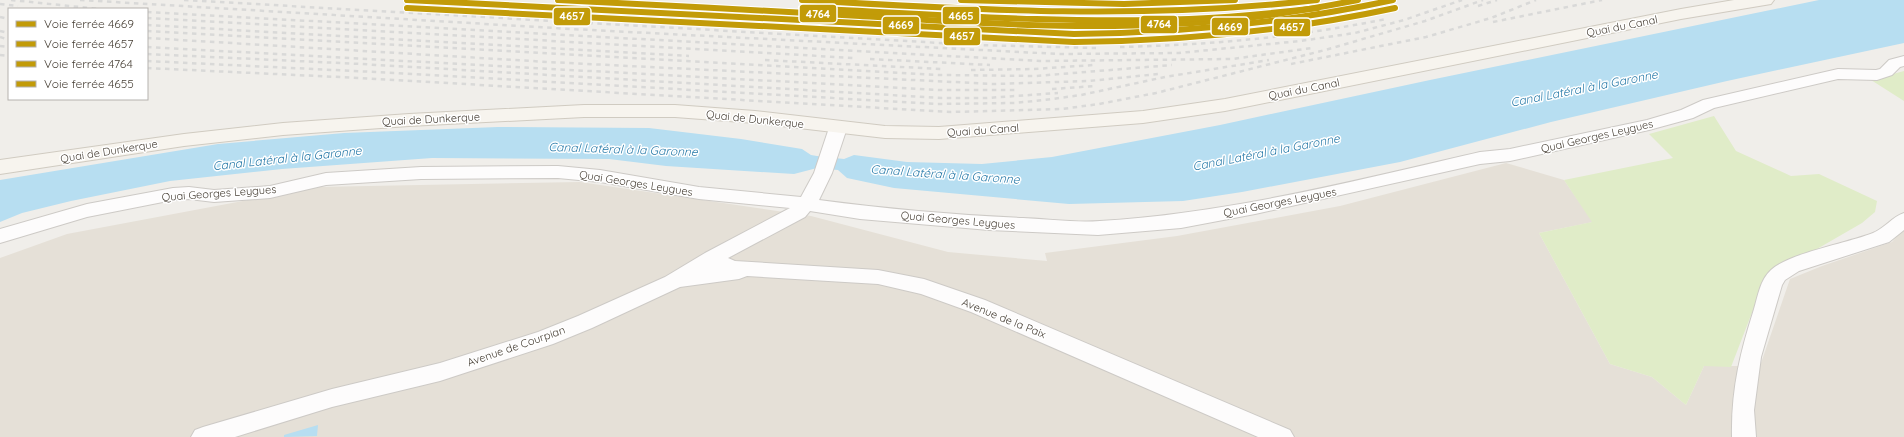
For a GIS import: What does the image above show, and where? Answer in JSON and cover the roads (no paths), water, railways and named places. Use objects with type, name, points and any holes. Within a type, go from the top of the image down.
[{"type":"street","points":[[1681,14],[1725,0]]},
{"type":"street","name":"Quai du Canal","points":[[837,132],[939,133],[1006,129],[1180,113],[1681,14],[1759,1]]},
{"type":"street","name":"Quai Georges Leygues","points":[[0,236],[87,210],[173,194],[189,193],[214,196],[270,192],[326,179],[421,172],[558,172],[600,176],[699,193],[811,199],[860,212],[1039,226],[1098,228],[1181,221],[1323,194],[1480,158],[1510,155],[1649,125],[1687,114],[1709,104],[1838,74],[1877,76],[1886,72],[1895,63],[1904,61]]},
{"type":"street","name":"Quai de Dunkerque","points":[[0,168],[184,140],[283,129],[409,120],[584,111],[664,111],[755,117],[837,132]]},
{"type":"street","points":[[811,199],[837,132]]},
{"type":"street","name":"Avenue de Courpian","points":[[204,437],[332,398],[440,372],[513,349],[585,322],[672,282],[712,258],[798,212],[811,199]]},
{"type":"street","points":[[1744,437],[1743,410],[1750,357],[1772,283],[1778,275],[1792,266],[1882,237],[1904,220]]},
{"type":"street","name":"Avenue de la Paix","points":[[712,258],[727,267],[752,270],[878,277],[924,287],[984,309],[1282,437]]},
{"type":"street","points":[[672,282],[752,270]]},
{"type":"water","name":"Canal Latéral à la Garonne","points":[[1819,0],[1904,0],[1904,43],[1727,81],[1551,122],[1400,162],[1242,192],[1183,201],[1069,204],[894,188],[847,178],[838,170],[817,168],[794,174],[666,166],[609,159],[432,158],[282,169],[170,181],[71,201],[22,213],[0,222],[0,180],[218,144],[344,133],[498,127],[649,128],[741,139],[802,149],[811,155],[844,159],[854,155],[907,162],[982,164],[1052,157],[1220,125]]},
{"type":"water","points":[[318,425],[317,436],[284,437],[284,435]]},
{"type":"railway","points":[[11,0],[89,8]]},
{"type":"railway","points":[[80,0],[571,29],[1059,54],[1179,53],[1300,41],[1355,33],[1404,20],[1462,0]]},
{"type":"railway","points":[[184,0],[976,45],[1096,48]]},
{"type":"railway","points":[[148,68],[360,78],[951,112],[1062,109],[1099,104],[1156,93],[1325,50],[1425,21],[1483,0]]},
{"type":"railway","points":[[1478,6],[1497,0]]},
{"type":"railway","points":[[1291,64],[1426,37],[1491,18],[1536,0]]},
{"type":"railway","points":[[1493,22],[1602,0]]},
{"type":"railway","points":[[0,4],[18,6]]},
{"type":"railway","points":[[148,12],[1040,61],[1232,59],[1312,48]]},
{"type":"railway","points":[[0,17],[8,19]]},
{"type":"railway","points":[[148,18],[854,58]]},
{"type":"railway","points":[[1120,47],[1254,39],[1320,31],[1386,19]]},
{"type":"railway","points":[[148,25],[689,56]]},
{"type":"railway","points":[[0,31],[8,33]]},
{"type":"railway","points":[[148,31],[940,75],[1036,76],[1172,65]]},
{"type":"railway","points":[[0,37],[8,40]]},
{"type":"railway","points":[[148,38],[548,62],[994,84],[1089,81],[1158,74]]},
{"type":"railway","points":[[0,46],[8,47]]},
{"type":"railway","points":[[148,47],[940,90],[1018,90]]},
{"type":"railway","points":[[148,54],[361,64],[942,98],[987,98],[1058,93]]},
{"type":"railway","points":[[0,55],[8,56]]},
{"type":"railway","points":[[870,59],[990,65]]},
{"type":"railway","points":[[765,60],[941,69]]},
{"type":"railway","points":[[148,61],[396,73],[937,104],[1015,103],[1052,99],[1081,95],[1165,77],[1269,60]]},
{"type":"railway","points":[[971,70],[1034,69],[1094,65]]},
{"type":"railway","points":[[1052,89],[1096,86]]},
{"type":"rail line","name":"4669","points":[[407,0],[1074,34],[1115,34],[1195,30],[1274,22],[1353,9],[1393,0]]},
{"type":"rail line","name":"4764","points":[[558,0],[964,22],[1077,25],[1190,23],[1302,11],[1358,0]]},
{"type":"rail line","name":"4655","points":[[802,0],[947,8],[1093,13],[1142,13],[1206,10],[1254,7],[1317,0]]},
{"type":"rail line","name":"4657","points":[[407,8],[1074,42],[1115,42],[1196,38],[1275,30],[1355,17],[1395,8]]}]
